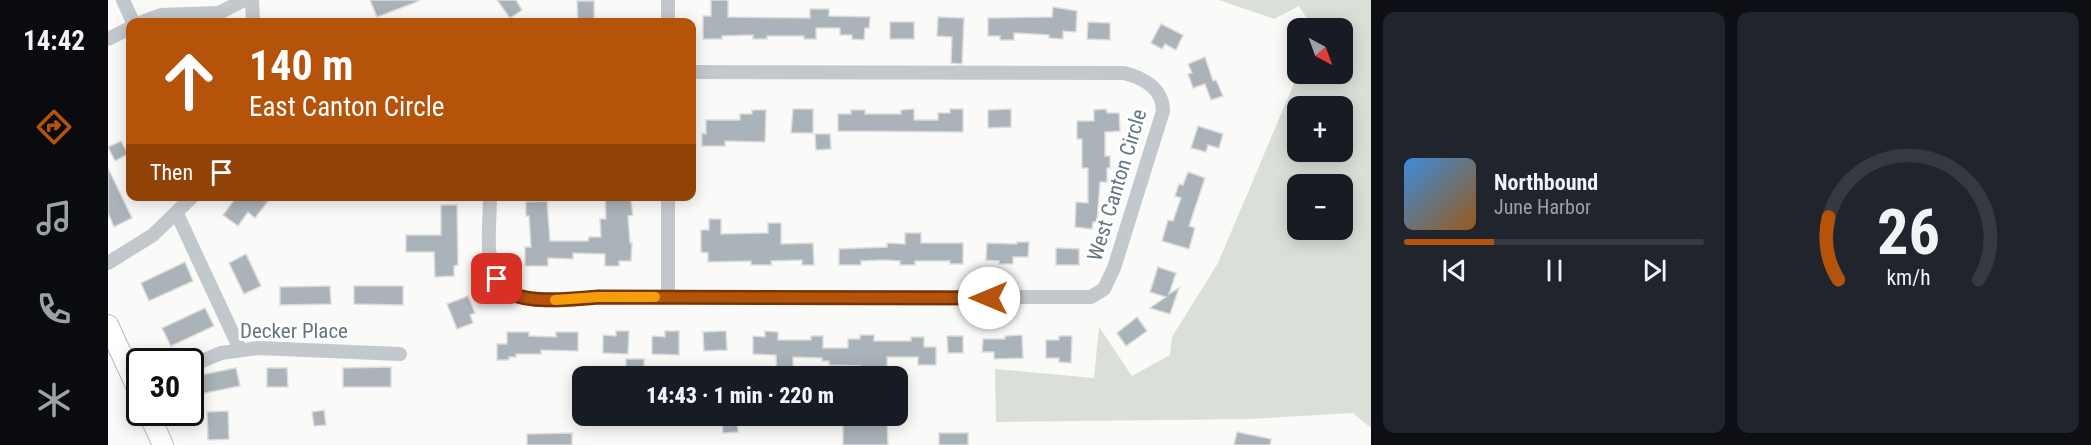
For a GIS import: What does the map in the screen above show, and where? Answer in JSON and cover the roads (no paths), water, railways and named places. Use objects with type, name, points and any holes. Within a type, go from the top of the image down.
[{"type":"street","points":[[123,0],[131,18]]},
{"type":"street","points":[[153,18],[161,15],[219,13],[244,0]]},
{"type":"street","points":[[252,0],[253,18]]},
{"type":"street","points":[[668,0],[668,18]]},
{"type":"street","points":[[108,39],[126,30]]},
{"type":"street","name":"West Canton Circle","points":[[490,201],[489,249],[497,279],[504,290],[529,298],[551,301],[598,297],[1091,297],[1104,289],[1114,268],[1163,111],[1160,96],[1151,84],[1124,73],[696,72]]},
{"type":"street","points":[[108,262],[153,235],[189,201]]},
{"type":"street","points":[[668,201],[668,297]]},
{"type":"street","points":[[177,214],[240,349]]},
{"type":"street","points":[[108,325],[126,365]]},
{"type":"street","name":"Decker Place","points":[[204,360],[221,353],[258,348],[400,354]]},
{"type":"street","points":[[154,426],[163,445]]}]
